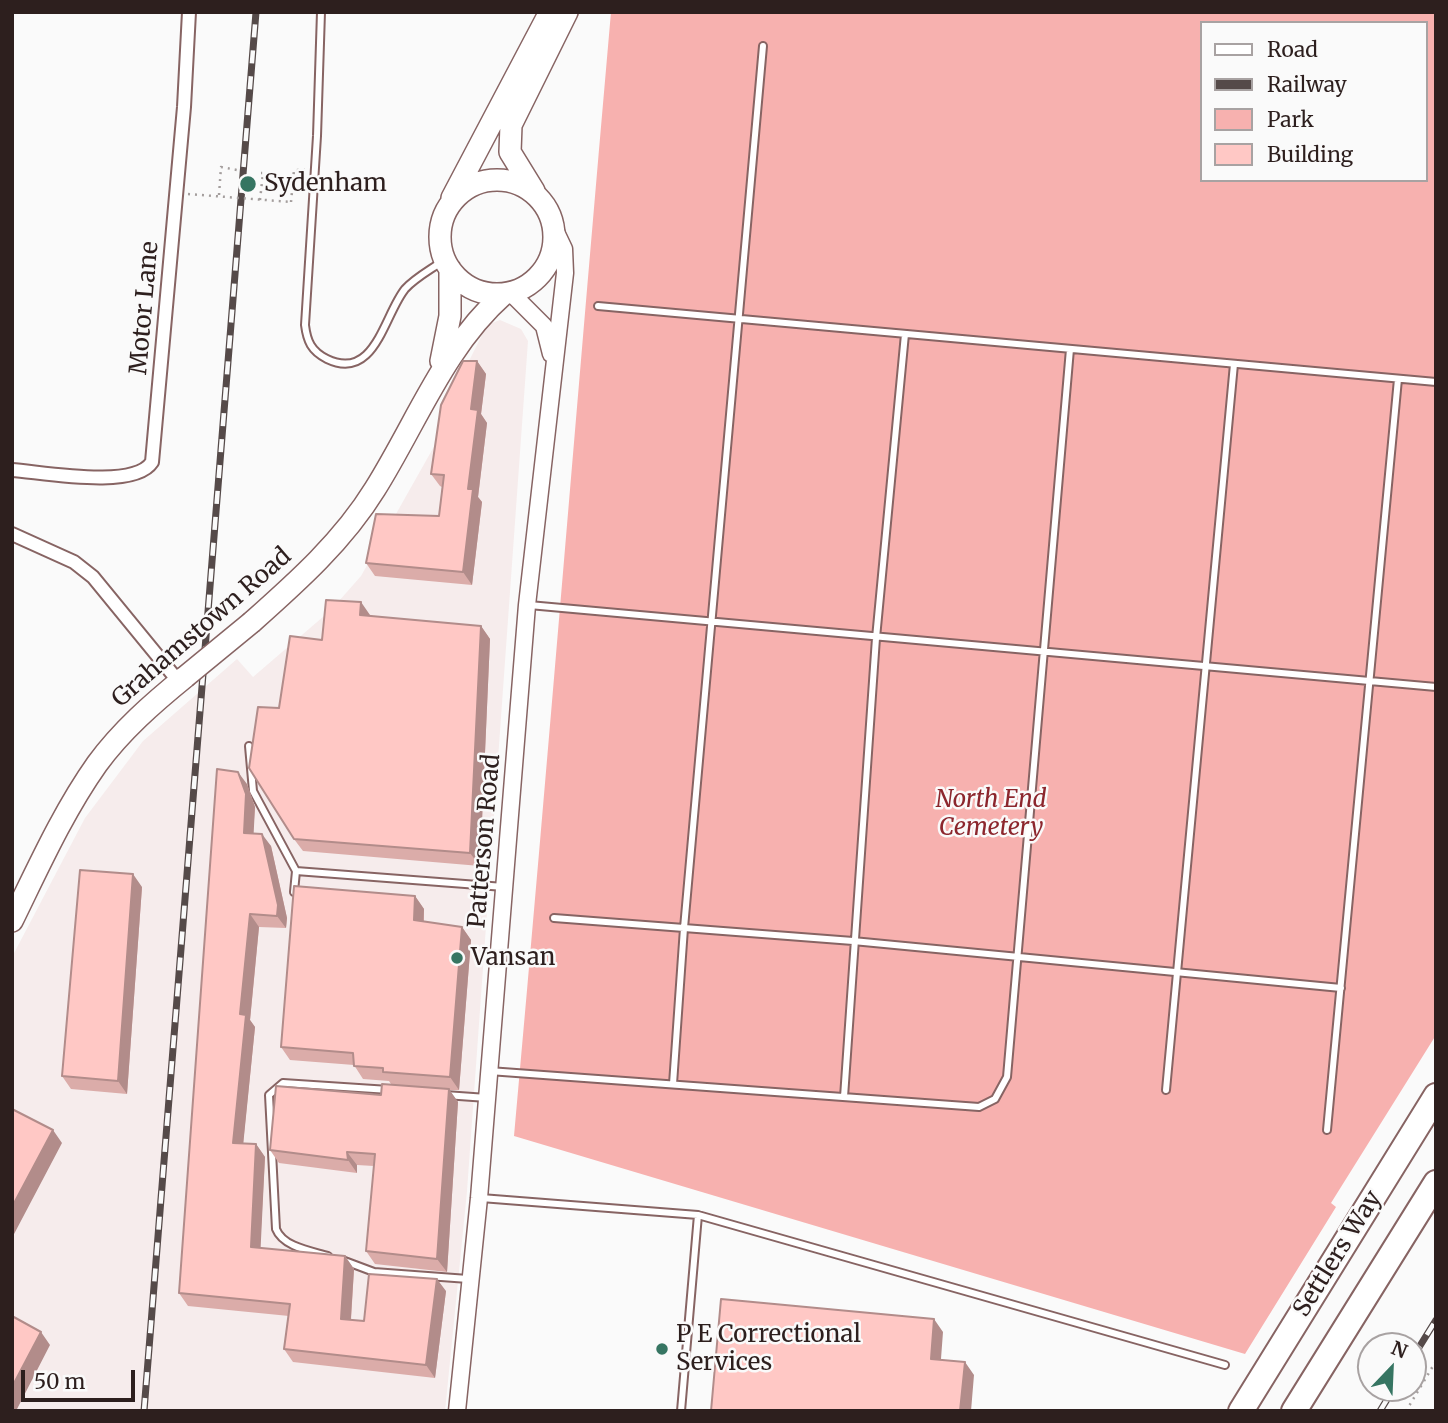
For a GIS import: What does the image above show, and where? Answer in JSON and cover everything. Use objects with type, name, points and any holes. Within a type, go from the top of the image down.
[{"type":"highway","name":"Settlers Way","points":[[1241,1411],[1436,1096]]},
{"type":"highway","name":"Settlers Way","points":[[1296,1408],[1436,1183]]},
{"type":"main road","name":"Grahamstown Road","points":[[436,380],[450,316],[447,264],[439,240],[441,221],[550,12]]},
{"type":"main road","points":[[555,230],[549,210],[535,193],[510,152],[511,125],[567,12]]},
{"type":"main road","points":[[450,203],[464,189],[488,179],[513,181],[535,193]]},
{"type":"main road","name":"Grahamstown Road","points":[[12,921],[73,802],[97,764],[133,722],[296,583],[343,534],[375,490],[436,380],[475,321],[508,293],[540,276],[552,255],[555,230]]},
{"type":"main road","points":[[447,264],[464,284],[483,292],[508,293]]},
{"type":"street","name":"Motor Lane","points":[[12,470],[114,478],[142,472],[152,462],[184,107],[189,12]]},
{"type":"street","name":"Patterson Road","points":[[457,1411],[479,1198],[527,605],[552,359],[566,256],[555,230]]},
{"type":"street","name":"Patterson Road","points":[[508,293],[544,326],[552,359]]},
{"type":"street","points":[[12,534],[74,562],[93,577],[182,680]]},
{"type":"lane","points":[[321,12],[317,136],[305,325],[307,341],[314,351],[328,360],[343,363],[363,359],[380,337],[405,289],[447,264]]},
{"type":"lane","points":[[673,1084],[684,928],[763,46]]},
{"type":"lane","points":[[598,306],[1436,382]]},
{"type":"lane","points":[[844,1097],[876,638],[905,334]]},
{"type":"lane","points":[[489,1071],[979,1107],[995,1099],[1007,1077],[1069,349]]},
{"type":"lane","points":[[1166,1090],[1208,665],[1234,364]]},
{"type":"lane","points":[[1327,1130],[1398,379]]},
{"type":"lane","points":[[527,605],[1436,687]]},
{"type":"lane","points":[[249,746],[253,791],[296,871],[294,896]]},
{"type":"lane","points":[[296,871],[504,887]]},
{"type":"lane","points":[[554,918],[1017,956],[1341,988]]},
{"type":"lane","points":[[394,1090],[283,1083],[275,1086],[269,1095],[269,1104],[271,1178],[278,1236],[304,1249],[364,1266],[374,1272],[470,1279]]},
{"type":"lane","points":[[435,1094],[487,1098]]},
{"type":"lane","points":[[479,1198],[698,1215],[1225,1365]]},
{"type":"lane","points":[[681,1411],[698,1215]]},
{"type":"path","points":[[219,195],[222,167],[237,170]]},
{"type":"path","points":[[188,194],[291,202],[294,170]]},
{"type":"path","points":[[260,200],[264,173],[261,173]]},
{"type":"path","points":[[1406,1411],[1436,1361]]},
{"type":"shaded area","points":[[500,320],[521,329],[528,341],[467,1191],[445,1411],[12,1411],[12,957],[85,818],[143,741],[237,659],[253,677],[331,610],[361,576],[436,443],[463,373],[487,325]]},
{"type":"green space","name":"North End Cemetery","points":[[611,12],[1436,12],[1436,1035],[1331,1203],[1336,1207],[1245,1354],[514,1136]]},
{"type":"building","points":[[463,361],[477,361],[471,409],[478,410],[468,489],[473,489],[463,572],[366,563],[376,514],[439,516],[444,475],[431,474],[441,405]]},
{"type":"building","points":[[326,600],[361,602],[360,615],[481,626],[470,853],[294,839],[249,768],[258,707],[279,708],[290,636],[322,640]]},
{"type":"building","points":[[217,769],[238,772],[246,794],[244,833],[262,834],[278,905],[277,916],[250,914],[240,1014],[246,1015],[233,1143],[256,1144],[251,1247],[345,1256],[341,1319],[364,1321],[369,1274],[437,1279],[426,1365],[284,1349],[290,1304],[179,1293]]},
{"type":"building","points":[[80,870],[133,874],[118,1081],[62,1076]]},
{"type":"building","points":[[294,886],[415,896],[414,920],[462,927],[450,1077],[383,1072],[383,1068],[354,1066],[353,1053],[281,1047]]},
{"type":"building","points":[[382,1084],[449,1089],[437,1259],[366,1251],[375,1154],[347,1152],[348,1160],[270,1150],[276,1086],[381,1095]]},
{"type":"building","points":[[12,1109],[53,1130],[12,1207]]},
{"type":"building","points":[[721,1299],[934,1319],[931,1359],[965,1362],[960,1411],[711,1411]]},
{"type":"building","points":[[12,1316],[41,1332],[12,1387]]},
{"type":"railway","points":[[144,1411],[256,12]]},
{"type":"railway","points":[[1427,1334],[1436,1320]]},
{"type":"railway","points":[[1380,1411],[1385,1402]]},
{"type":"place","name":"Sydenham","points":[[248,184]]},
{"type":"place","name":"Vansan","points":[[457,958]]},
{"type":"place","name":"P E Correctional Services","points":[[662,1349]]}]
